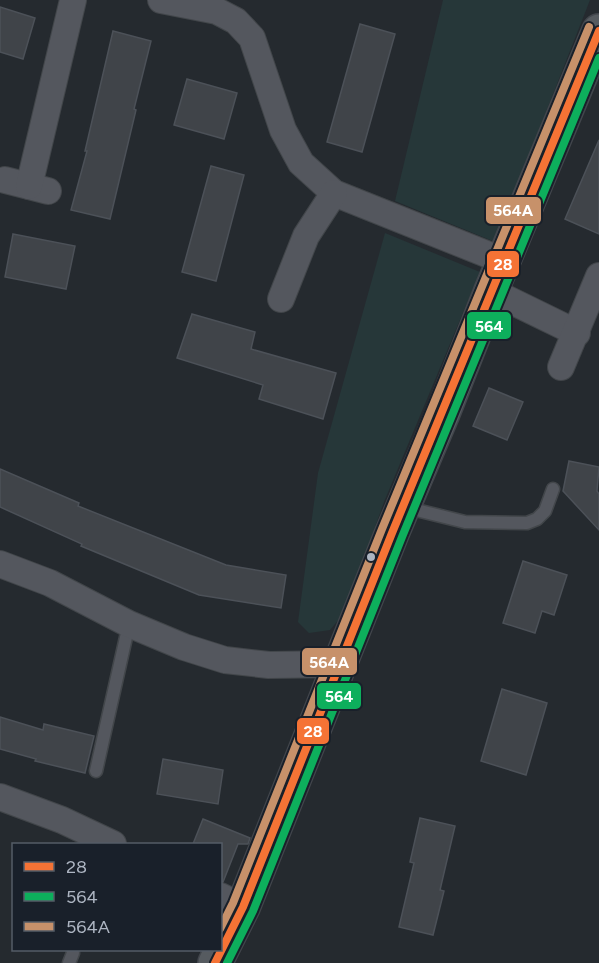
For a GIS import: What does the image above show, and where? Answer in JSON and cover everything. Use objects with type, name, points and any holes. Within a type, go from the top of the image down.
[{"type":"main road","points":[[222,938],[232,902],[340,664],[599,31]]},
{"type":"street","points":[[27,185],[73,0]]},
{"type":"street","points":[[161,0],[217,11],[236,21],[252,38],[283,130],[301,163],[334,193],[497,276],[577,333]]},
{"type":"street","points":[[281,298],[306,236],[334,193]]},
{"type":"street","points":[[561,367],[599,276]]},
{"type":"street","points":[[0,564],[50,584],[129,624],[184,647],[225,660],[269,665],[340,664]]},
{"type":"street","points":[[0,797],[63,820],[111,843]]},
{"type":"lane","points":[[403,507],[465,522],[527,523],[537,519],[545,511],[553,489]]},
{"type":"lane","points":[[96,771],[129,624]]},
{"type":"shaded area","points":[[443,0],[590,0],[495,242],[395,201]]},
{"type":"shaded area","points":[[385,233],[480,272],[384,502],[344,613],[330,630],[309,633],[298,622],[318,473]]},
{"type":"building","points":[[0,7],[35,18],[23,59],[0,52]]},
{"type":"building","points":[[360,24],[395,34],[362,152],[327,142]]},
{"type":"building","points":[[113,31],[151,41],[110,219],[71,210],[87,151],[85,151]]},
{"type":"building","points":[[187,79],[237,93],[224,139],[174,125]]},
{"type":"building","points":[[599,140],[599,234],[565,219]]},
{"type":"building","points":[[211,166],[244,175],[216,281],[182,272]]},
{"type":"building","points":[[13,234],[75,246],[66,289],[5,277]]},
{"type":"building","points":[[192,314],[255,332],[251,349],[336,373],[323,419],[259,399],[263,385],[177,358]]},
{"type":"building","points":[[489,388],[523,402],[507,440],[473,426]]},
{"type":"building","points":[[569,461],[599,467],[597,491],[599,494],[599,530],[563,491]]},
{"type":"building","points":[[0,469],[79,503],[78,506],[226,565],[286,575],[281,608],[199,595],[81,546],[82,544],[0,507]]},
{"type":"building","points":[[523,561],[567,575],[554,615],[542,611],[535,633],[503,623]]},
{"type":"building","points":[[502,689],[547,703],[526,775],[481,761]]},
{"type":"building","points":[[0,717],[43,730],[44,724],[94,736],[85,773],[35,761],[36,759],[0,749]]},
{"type":"building","points":[[163,759],[223,770],[218,804],[157,794]]},
{"type":"building","points":[[420,818],[455,826],[440,890],[444,891],[433,935],[399,927],[414,863],[410,862]]},
{"type":"building","points":[[203,819],[250,838],[248,844],[238,844],[223,882],[222,843],[193,843]]},
{"type":"transit line","name":"564A","points":[[222,925],[233,903],[382,529],[589,27]]},
{"type":"transit line","name":"28","points":[[222,949],[243,907],[392,533],[599,31]]},
{"type":"transit line","name":"564","points":[[227,963],[253,911],[402,537],[599,58]]},
{"type":"transit line","name":"28","points":[[215,963],[221,951]]}]
